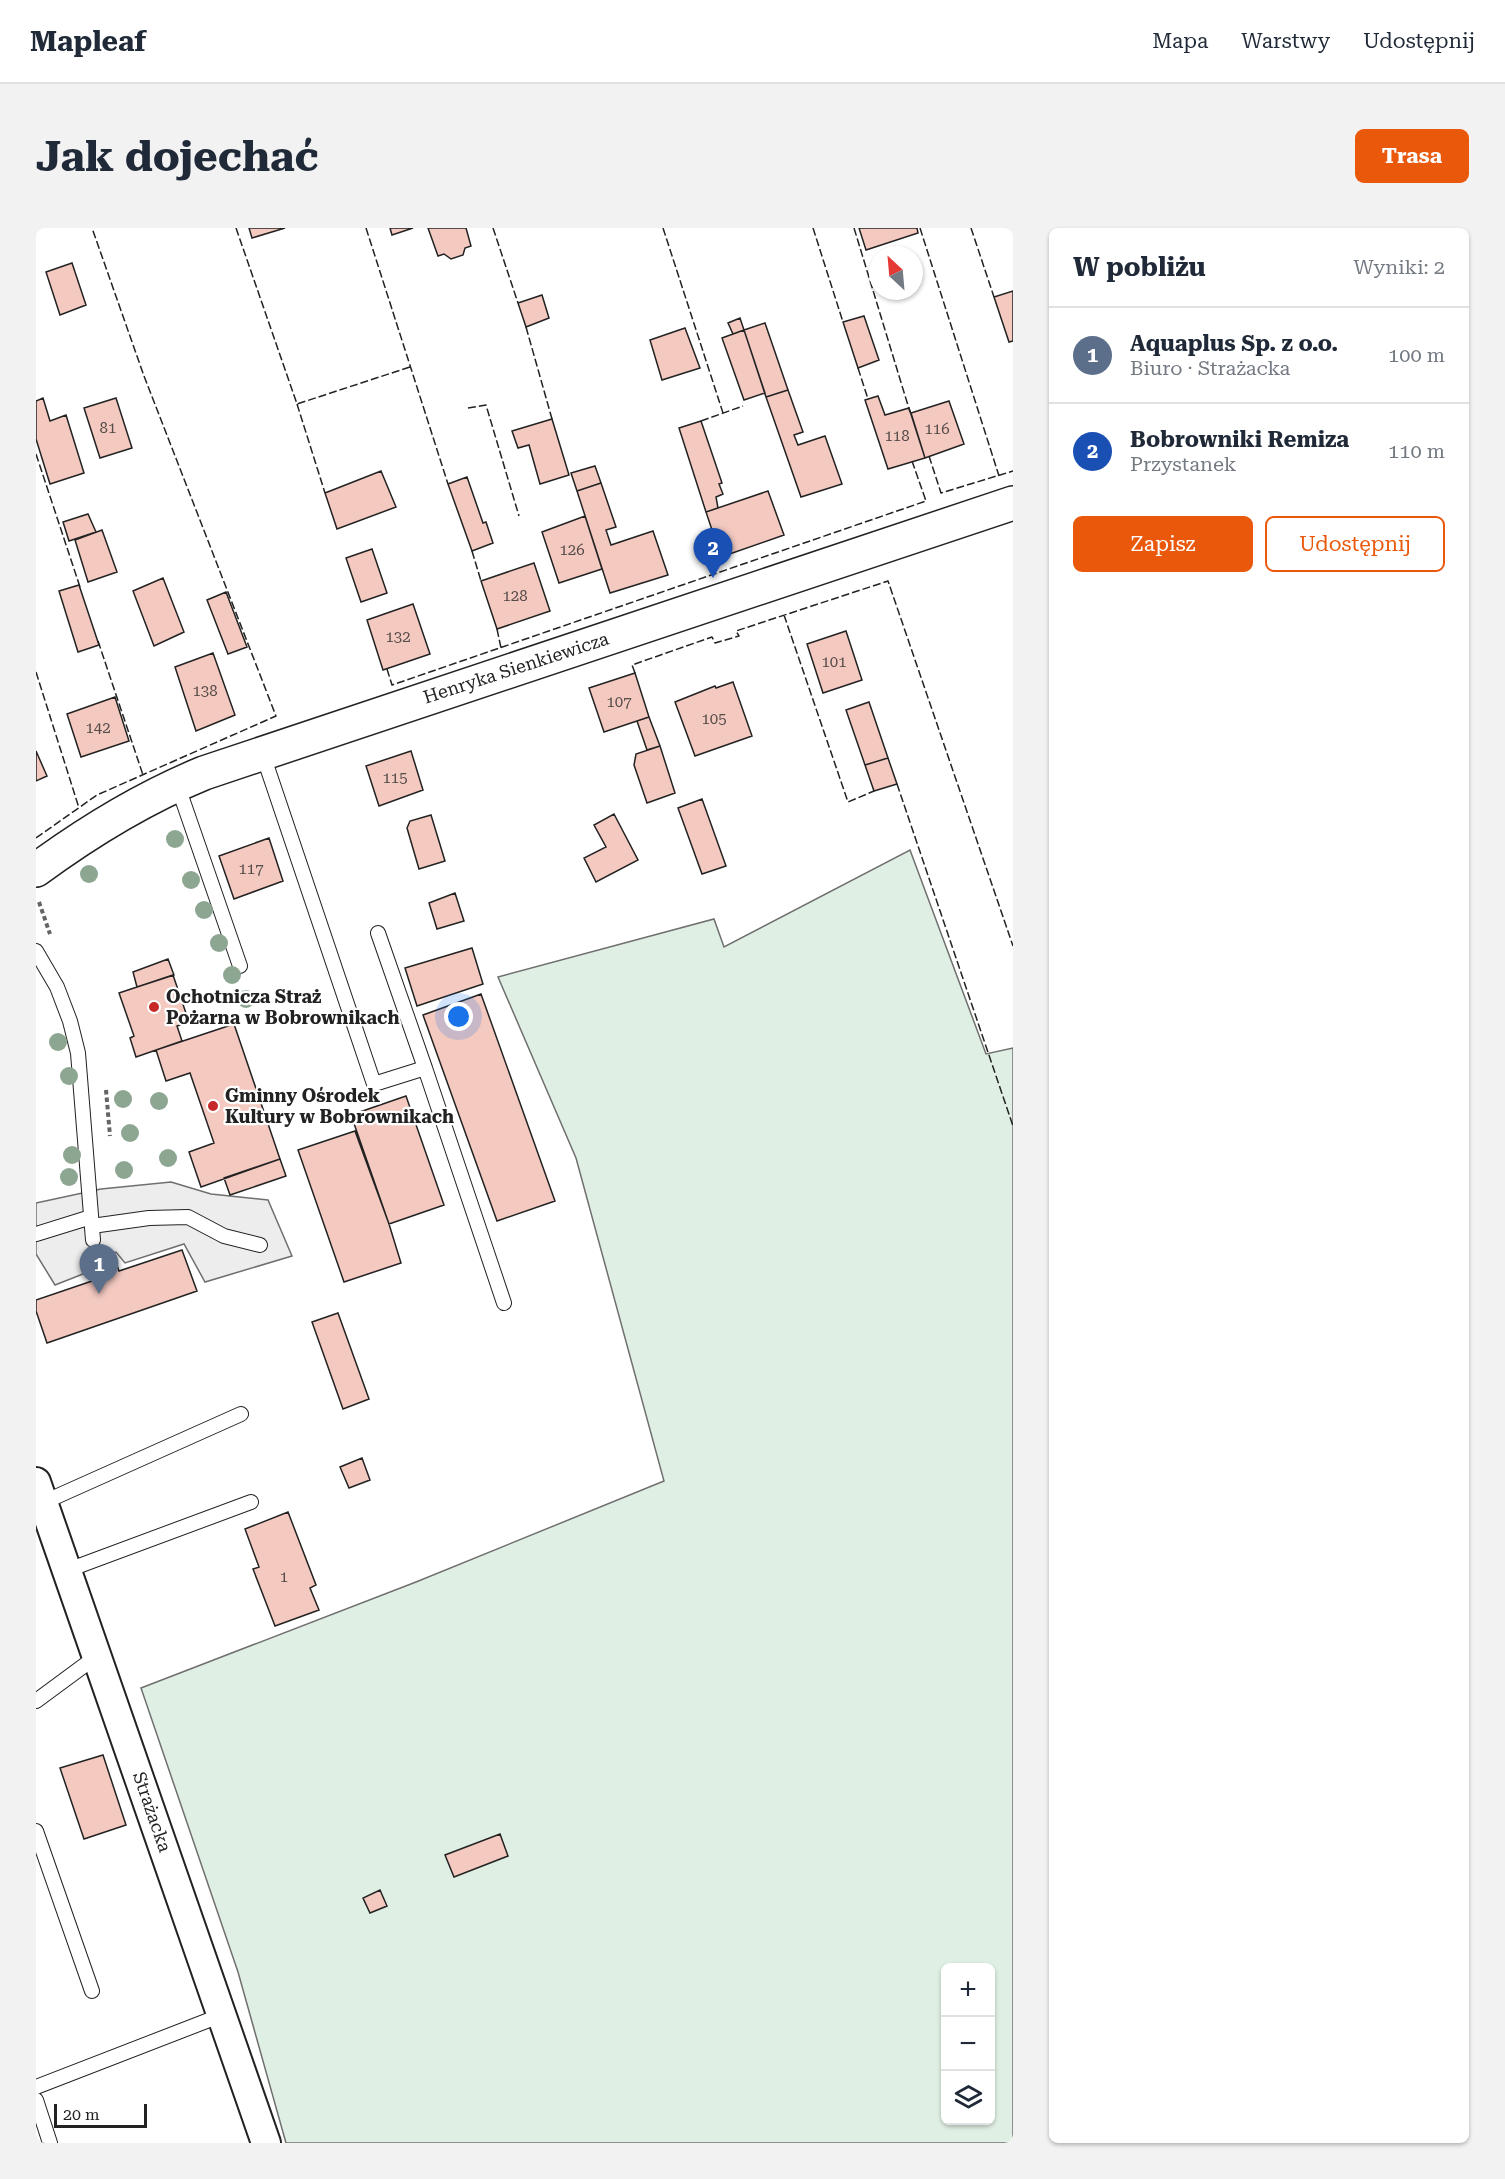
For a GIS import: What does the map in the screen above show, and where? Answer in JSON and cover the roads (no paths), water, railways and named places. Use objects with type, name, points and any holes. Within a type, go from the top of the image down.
[{"type":"street","name":"Henryka Sienkiewicza","points":[[36,870],[112,818],[177,784],[262,752],[1013,503]]},
{"type":"street","name":"Strażacka","points":[[39,1492],[266,2143]]},
{"type":"lane","points":[[262,752],[374,1084],[425,1068]]},
{"type":"lane","points":[[177,784],[240,966]]},
{"type":"lane","points":[[378,933],[504,1303]]},
{"type":"lane","points":[[36,951],[57,987],[70,1021],[78,1053],[92,1227]]},
{"type":"lane","points":[[36,1234],[149,1218],[188,1217],[224,1236],[260,1245]]},
{"type":"lane","points":[[39,1492],[241,1414]]},
{"type":"lane","points":[[68,1570],[251,1502]]},
{"type":"lane","points":[[36,1701],[98,1656]]},
{"type":"lane","points":[[36,1831],[92,1991]]},
{"type":"lane","points":[[36,2087],[222,2015]]},
{"type":"lane","points":[[36,2100],[50,2143]]},
{"type":"place","name":"Bobrowniki Remiza","points":[[713,578]]},
{"type":"place","name":"Ochotnicza Straż Pożarna w Bobrownikach","points":[[154,1007]]},
{"type":"place","name":"Gminny Ośrodek Kultury w Bobrownikach","points":[[213,1106]]},
{"type":"place","name":"Aquaplus Sp. z o.o.","points":[[99,1294]]}]
